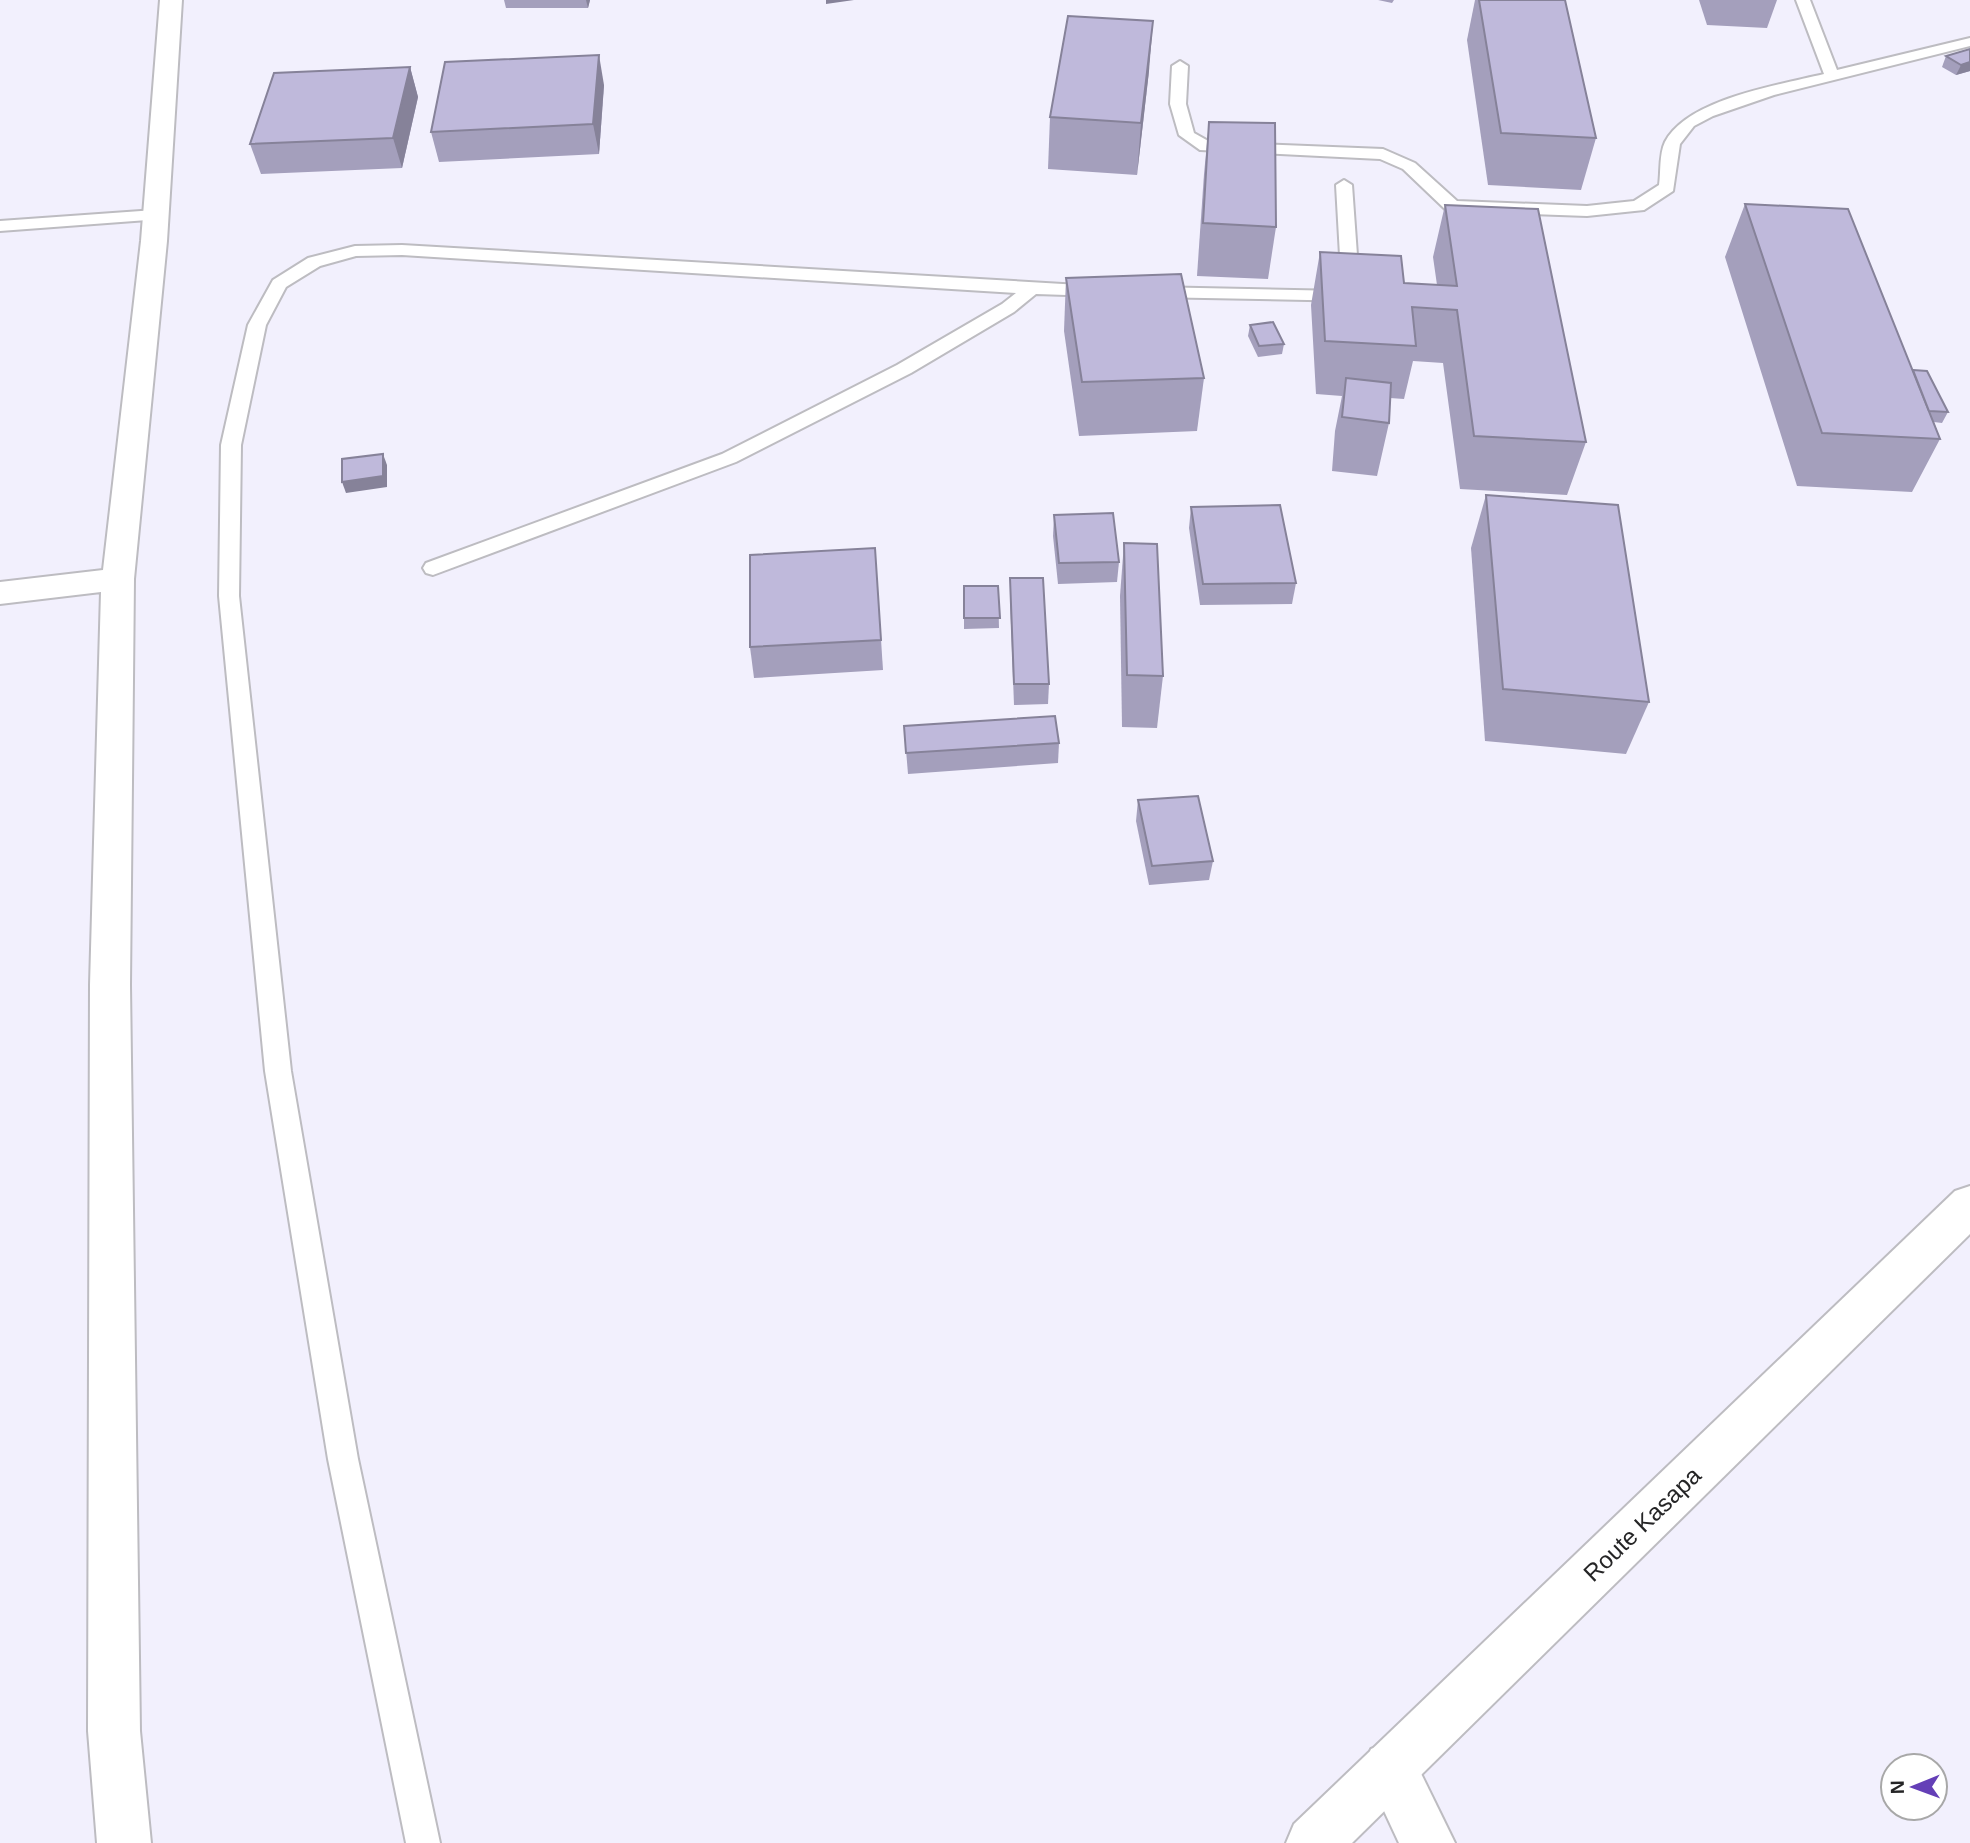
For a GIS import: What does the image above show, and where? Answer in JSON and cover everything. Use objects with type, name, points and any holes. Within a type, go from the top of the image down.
[{"type":"street","points":[[124,1843],[114,1731],[110,999],[118,579],[155,215],[171,0]]},
{"type":"street","points":[[0,593],[118,579]]},
{"type":"street","name":"Route Kasapa","points":[[1313,1843],[1970,1205]]},
{"type":"street","points":[[1390,1768],[1428,1843]]},
{"type":"lane","points":[[1802,0],[1832,76]]},
{"type":"lane","points":[[1180,66],[1178,104],[1187,135],[1206,147],[1383,154],[1409,166],[1452,206],[1587,211],[1639,206],[1667,187],[1672,144],[1688,123],[1698,118],[1747,99],[1970,42]]},
{"type":"lane","points":[[423,1843],[342,1459],[278,1071],[229,596],[231,445],[257,325],[279,284],[314,262],[367,251],[402,250],[1032,289],[1351,297],[1343,185]]},
{"type":"lane","points":[[0,226],[155,215]]},
{"type":"lane","points":[[433,568],[576,512],[729,457],[904,369],[1008,308],[1032,289]]},
{"type":"shaded area","points":[[0,0],[1970,0],[1970,1843],[0,1843]]},
{"type":"building","points":[[1479,0],[1565,0],[1596,138],[1501,133]]},
{"type":"building","points":[[1068,16],[1153,21],[1141,123],[1050,117]]},
{"type":"building","points":[[1970,49],[1970,62],[1961,65],[1946,56]]},
{"type":"building","points":[[599,55],[593,124],[431,132],[445,62]]},
{"type":"building","points":[[410,67],[393,138],[250,144],[274,73]]},
{"type":"building","points":[[1209,122],[1275,123],[1276,227],[1203,223]]},
{"type":"building","points":[[1745,204],[1848,209],[1940,439],[1822,433]]},
{"type":"building","points":[[1445,205],[1538,209],[1586,442],[1474,436],[1457,310],[1412,307],[1416,346],[1325,341],[1320,252],[1401,256],[1404,283],[1457,286]]},
{"type":"building","points":[[1181,274],[1204,378],[1082,382],[1066,278]]},
{"type":"building","points":[[1273,322],[1284,344],[1259,346],[1250,325]]},
{"type":"building","points":[[1913,370],[1927,371],[1948,412],[1929,411]]},
{"type":"building","points":[[1346,378],[1391,383],[1389,423],[1342,417]]},
{"type":"building","points":[[383,454],[383,476],[342,482],[342,459]]},
{"type":"building","points":[[1486,495],[1618,505],[1649,702],[1503,689]]},
{"type":"building","points":[[1280,505],[1296,583],[1203,584],[1191,507]]},
{"type":"building","points":[[1113,513],[1119,562],[1059,563],[1054,515]]},
{"type":"building","points":[[1124,543],[1157,544],[1163,676],[1127,675]]},
{"type":"building","points":[[875,548],[881,640],[750,647],[750,555]]},
{"type":"building","points":[[1010,578],[1043,578],[1049,684],[1014,684]]},
{"type":"building","points":[[964,586],[998,586],[1000,618],[964,618]]},
{"type":"building","points":[[1055,716],[1059,743],[906,753],[904,726]]},
{"type":"building","points":[[1198,796],[1213,861],[1152,866],[1138,800]]}]
